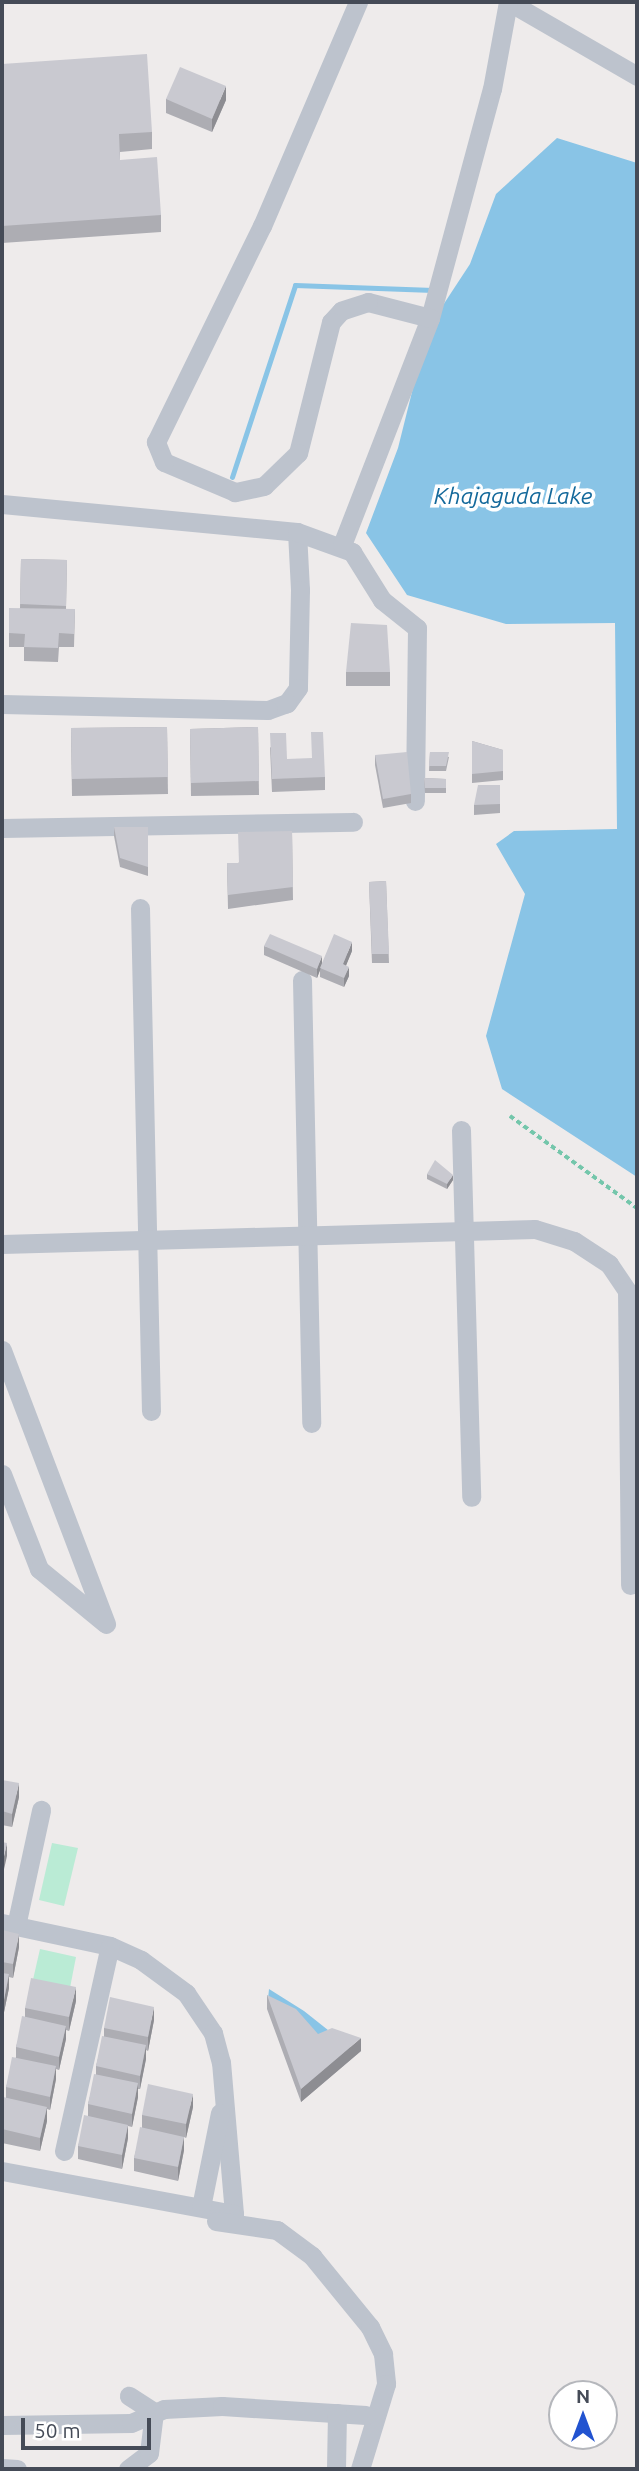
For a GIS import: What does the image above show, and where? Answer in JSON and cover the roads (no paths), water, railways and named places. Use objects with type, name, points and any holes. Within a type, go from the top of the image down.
[{"type":"street","points":[[358,2],[262,226],[157,434],[157,452],[164,462],[235,492],[264,486],[298,453],[331,321],[341,311],[368,302],[430,318]]},
{"type":"street","points":[[342,545],[430,318],[492,89],[508,2],[637,76]]},
{"type":"street","points":[[2,503],[297,532],[342,545],[360,560],[382,600],[417,628],[415,801]]},
{"type":"street","points":[[2,704],[268,710],[287,703],[298,688],[297,532]]},
{"type":"street","points":[[2,828],[353,822]]},
{"type":"street","points":[[140,908],[151,1411]]},
{"type":"street","points":[[302,981],[311,1423]]},
{"type":"street","points":[[461,1130],[471,1497]]},
{"type":"street","points":[[2,1244],[535,1230],[574,1241],[608,1264],[627,1291],[630,1585]]},
{"type":"street","points":[[2,1350],[106,1623],[39,1569],[2,1474]]},
{"type":"street","points":[[41,1810],[9,1924],[110,1946],[152,1966],[186,1993],[213,2033],[224,2091],[233,2219]]},
{"type":"street","points":[[64,2151],[110,1946]]},
{"type":"street","points":[[201,2207],[224,2091]]},
{"type":"street","points":[[2,2171],[201,2207],[233,2219],[275,2241],[304,2263],[363,2332],[375,2382],[351,2469]]},
{"type":"street","points":[[2,2181],[233,2219],[277,2230],[312,2256],[370,2327],[383,2354],[386,2384],[360,2469]]},
{"type":"street","points":[[129,2396],[154,2412]]},
{"type":"street","points":[[2,2425],[131,2423],[154,2412],[234,2406],[366,2415]]},
{"type":"street","points":[[128,2469],[149,2453],[154,2412]]},
{"type":"street","points":[[337,2413],[337,2469]]},
{"type":"street","points":[[2,2468],[17,2469]]},
{"type":"water","name":"Khajaguda Lake","points":[[557,138],[637,163],[637,1177],[502,1089],[486,1036],[525,894],[496,844],[514,831],[617,829],[615,623],[506,624],[407,595],[366,533],[398,448],[428,328],[470,264],[496,194]]},
{"type":"water","points":[[269,1989],[304,2011],[333,2034],[315,2044],[278,2010],[267,2009]]},
{"type":"waterway","points":[[232,477],[295,285],[433,290]]}]
